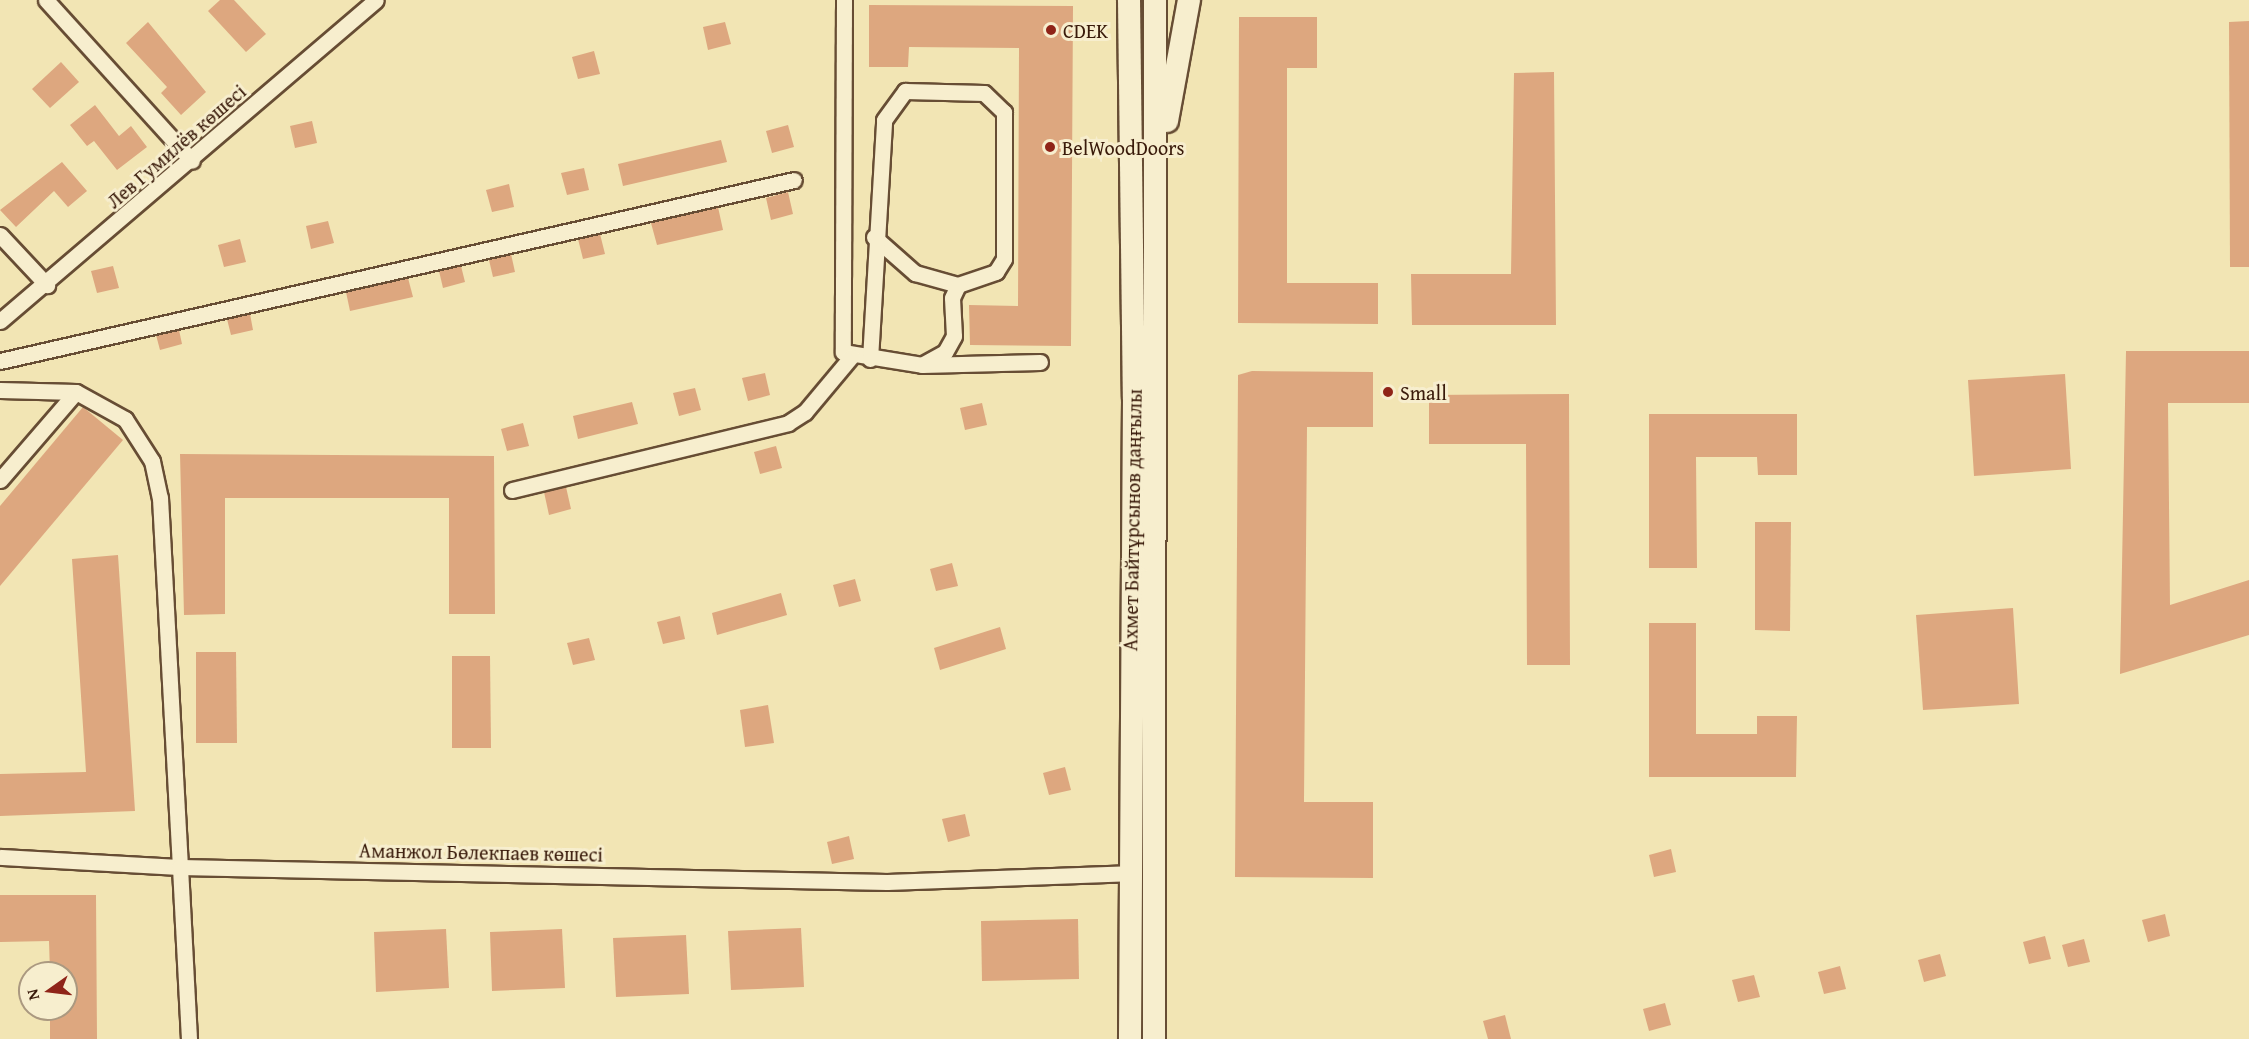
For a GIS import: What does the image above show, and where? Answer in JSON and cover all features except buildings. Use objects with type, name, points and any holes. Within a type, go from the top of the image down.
[{"type":"street","points":[[46,0],[192,161]]},
{"type":"street","name":"Лев Гумилёв көшесі","points":[[0,321],[192,161],[376,0]]},
{"type":"street","points":[[844,0],[840,340],[851,357]]},
{"type":"street","name":"Ахмет Байтұрсынов даңғылы","points":[[1129,0],[1134,399],[1128,873],[1130,1039]]},
{"type":"street","name":"Ахмет Байтұрсынов даңғылы","points":[[1154,1039],[1158,139],[1155,0]]},
{"type":"street","points":[[1158,139],[1169,118],[1188,0]]},
{"type":"street","points":[[870,358],[874,237],[884,120],[890,107],[905,92],[984,93],[1004,112],[1004,259],[996,272],[957,285],[915,273],[874,237]]},
{"type":"street","points":[[0,361],[794,180]]},
{"type":"street","points":[[0,235],[46,285]]},
{"type":"street","points":[[922,365],[945,352],[954,336],[952,298],[957,285]]},
{"type":"street","points":[[851,357],[922,365],[1040,362]]},
{"type":"street","points":[[512,489],[788,423],[805,412],[851,357]]},
{"type":"street","points":[[0,390],[76,392],[125,420],[152,461],[160,498],[189,1039]]},
{"type":"street","points":[[0,480],[76,392]]},
{"type":"street","name":"Аманжол Бөлекпаев көшесі","points":[[0,857],[180,867],[953,882],[1128,873]]},
{"type":"place","name":"CDEK","points":[[1051,30]]},
{"type":"place","name":"BelWoodDoors","points":[[1050,147]]},
{"type":"place","name":"Small","points":[[1388,392]]}]
